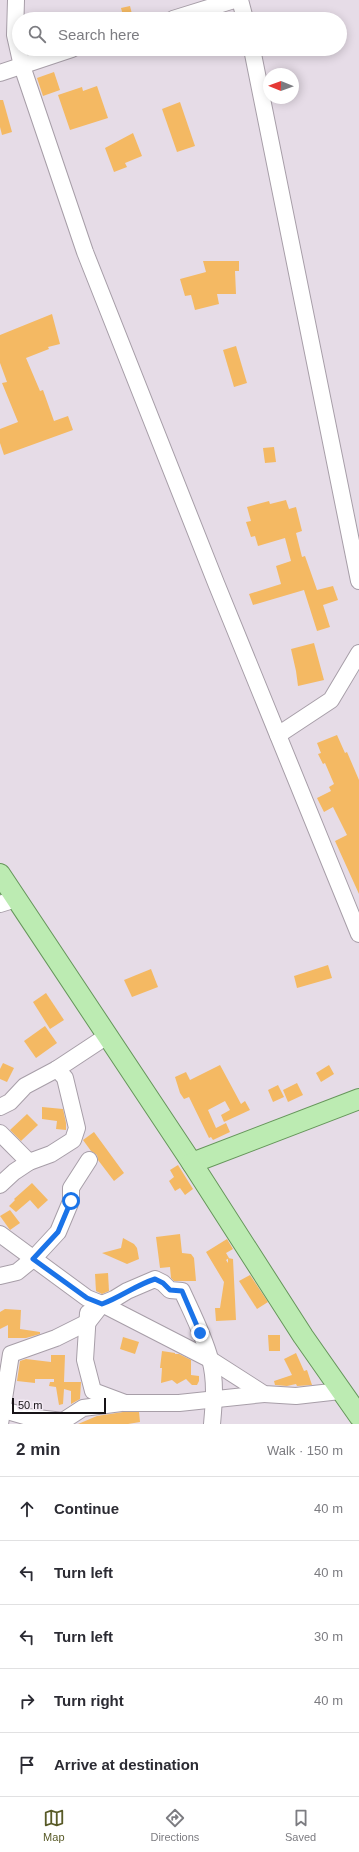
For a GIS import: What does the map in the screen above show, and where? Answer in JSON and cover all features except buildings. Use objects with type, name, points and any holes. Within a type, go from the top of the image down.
[{"type":"main road","points":[[0,874],[8,902],[107,1036],[340,1391],[359,1416]]},
{"type":"main road","points":[[192,1164],[359,1099]]},
{"type":"street","points":[[16,0],[16,12]]},
{"type":"street","points":[[195,12],[234,0]]},
{"type":"street","points":[[240,0],[243,12]]},
{"type":"street","points":[[20,56],[22,66],[85,252],[359,934]]},
{"type":"street","points":[[0,73],[51,56]]},
{"type":"street","points":[[253,56],[359,581]]},
{"type":"street","points":[[278,735],[331,700],[359,653]]},
{"type":"street","points":[[0,1107],[10,1102],[25,1086],[57,1069],[107,1036]]},
{"type":"street","points":[[0,1185],[14,1172],[29,1162],[51,1154],[73,1140],[77,1128],[65,1078],[57,1069]]},
{"type":"street","points":[[0,1132],[29,1162]]},
{"type":"street","points":[[0,1276],[17,1272],[33,1259],[58,1232],[71,1201],[71,1188],[89,1160]]},
{"type":"street","points":[[0,1234],[87,1298],[102,1304],[211,1360],[264,1394]]},
{"type":"street","points":[[212,1424],[214,1400],[211,1360],[182,1291],[170,1290],[163,1283],[155,1279],[102,1304],[88,1322],[56,1338],[10,1354],[1,1414],[63,1421],[83,1408],[125,1403],[180,1403],[214,1400],[264,1394],[296,1396],[340,1391]]},
{"type":"street","points":[[87,1298],[88,1322],[86,1360],[93,1391],[125,1403]]},
{"type":"route","points":[[71,1201],[58,1232],[33,1259],[87,1298],[102,1304],[155,1279],[163,1283],[170,1290],[182,1291],[200,1333]]}]
